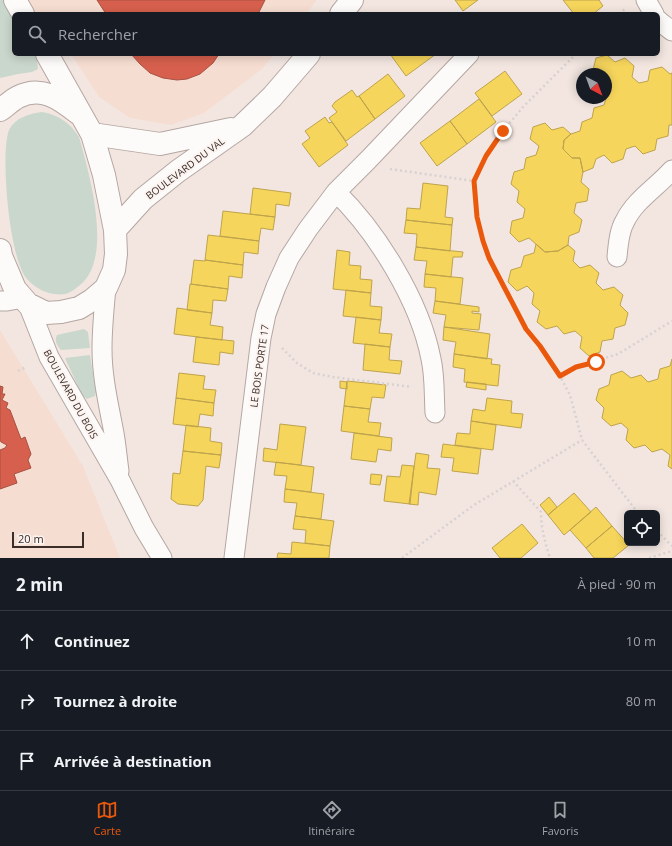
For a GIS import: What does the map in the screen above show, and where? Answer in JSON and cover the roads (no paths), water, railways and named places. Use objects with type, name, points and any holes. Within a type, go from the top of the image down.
[{"type":"street","points":[[14,0],[22,12]]},
{"type":"street","points":[[343,12],[352,0]]},
{"type":"street","points":[[660,22],[672,31]]},
{"type":"street","points":[[0,250],[1,256],[15,288],[26,301],[46,314],[79,308],[92,300],[106,288],[114,270],[116,254],[115,230],[104,175],[87,125],[48,56]]},
{"type":"street","name":"BOULEVARD DU VAL","points":[[115,230],[143,199],[178,171],[242,126],[272,97],[307,56]]},
{"type":"street","name":"LE BOIS PORTE 17","points":[[234,558],[266,314],[289,258],[336,192],[467,56]]},
{"type":"street","points":[[0,110],[17,97],[34,92],[47,94],[61,99],[87,125]]},
{"type":"street","name":"BOULEVARD DU VAL","points":[[87,125],[160,144],[242,126]]},
{"type":"street","points":[[616,257],[625,221],[638,203],[672,170]]},
{"type":"street","points":[[336,192],[350,205],[392,262],[419,318],[431,359],[435,414]]},
{"type":"street","name":"BOULEVARD DU BOIS","points":[[106,288],[103,318],[103,374],[120,480]]},
{"type":"street","points":[[0,301],[26,301]]},
{"type":"street","name":"BOULEVARD DU BOIS","points":[[26,301],[49,356],[120,480],[144,528],[162,558]]}]
